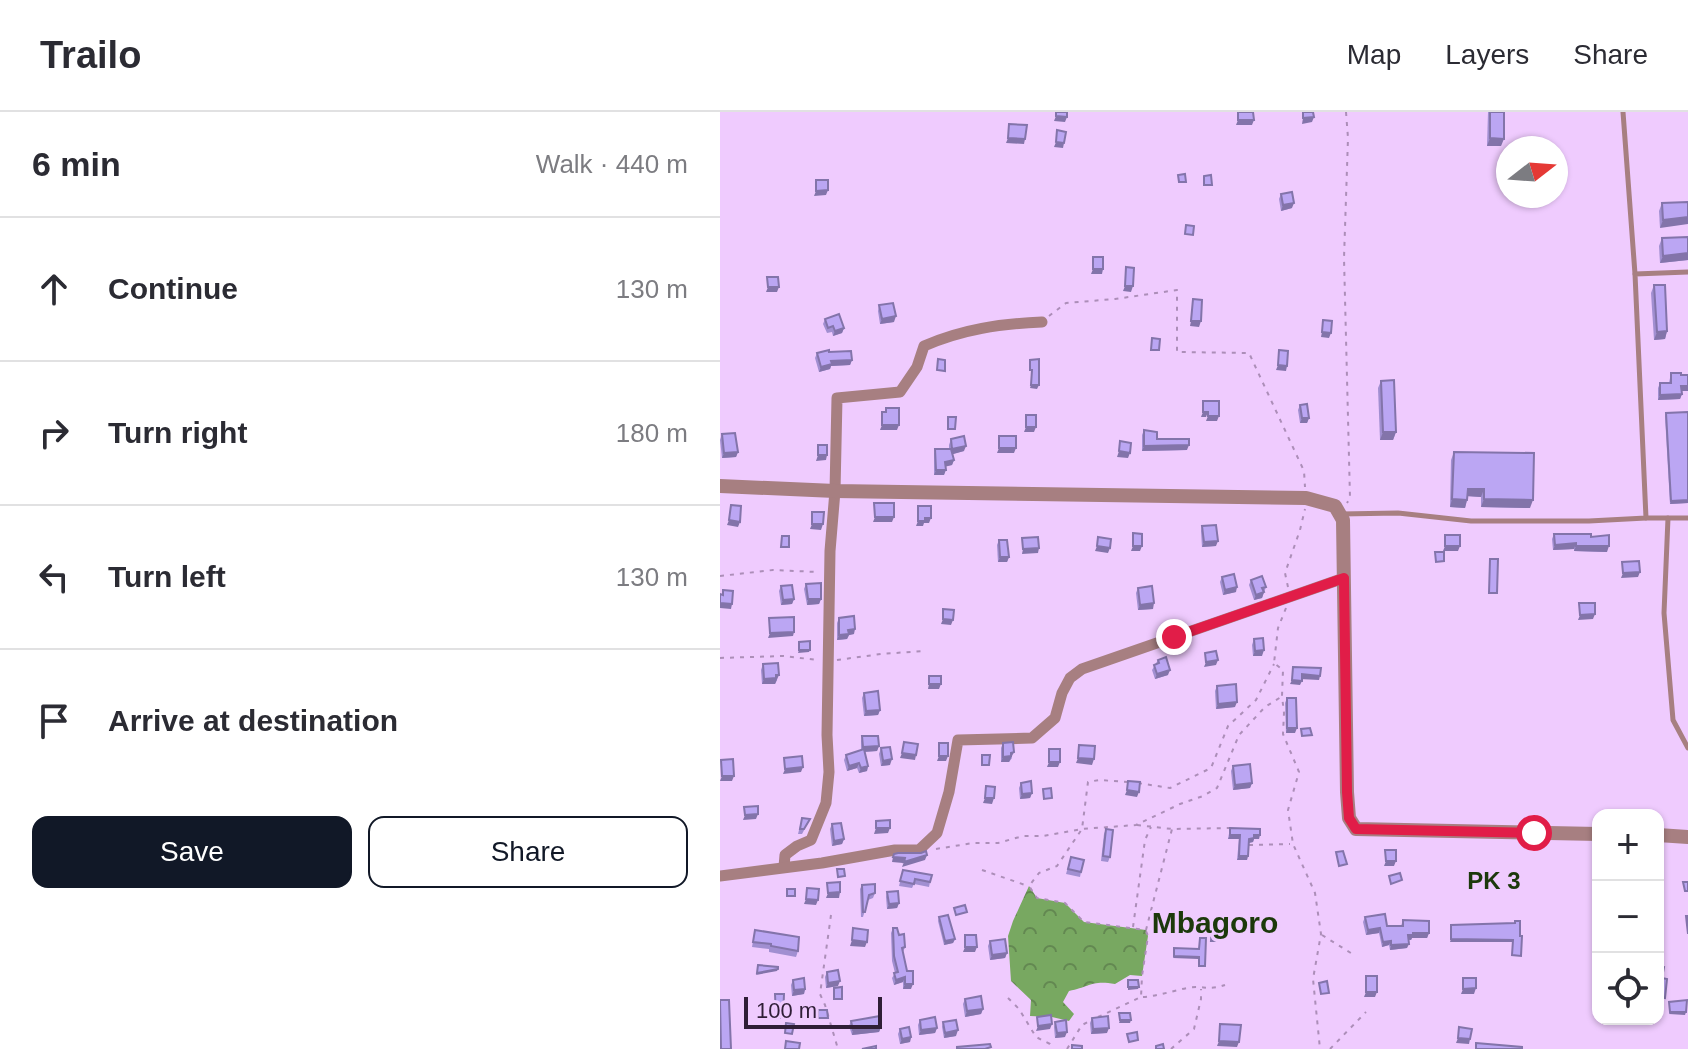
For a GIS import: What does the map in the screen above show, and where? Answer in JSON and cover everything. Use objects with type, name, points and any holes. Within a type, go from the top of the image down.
[{"type":"street","points":[[784,867],[785,855],[811,840],[826,803],[829,772],[829,571],[837,398],[900,392],[917,367],[924,346],[944,337],[1000,324],[1042,322]]},
{"type":"street","points":[[720,486],[835,491],[1306,498],[1335,506],[1343,520],[1347,792],[1349,818],[1356,829],[1592,834]]},
{"type":"street","points":[[720,876],[895,850],[919,850],[937,833],[949,792],[958,740],[1032,738],[1055,718],[1066,685],[1082,669],[1344,578]]},
{"type":"street","points":[[1664,835],[1688,837]]},
{"type":"lane","points":[[1623,112],[1635,274],[1646,518]]},
{"type":"lane","points":[[1635,274],[1688,272]]},
{"type":"lane","points":[[1340,514],[1398,513],[1471,521],[1688,518]]},
{"type":"lane","points":[[1668,518],[1664,613],[1673,720],[1688,748]]},
{"type":"path","points":[[1340,514],[1350,498],[1344,258],[1346,112]]},
{"type":"path","points":[[1029,886],[1039,873],[1057,866],[1082,829],[1088,782],[1122,781],[1170,788],[1211,768],[1228,726],[1256,700],[1274,663],[1278,628],[1291,597],[1285,573],[1300,530],[1306,498],[1304,471],[1249,353],[1177,352],[1177,290],[1066,303],[1042,322]]},
{"type":"path","points":[[720,576],[773,570],[829,571]]},
{"type":"path","points":[[720,658],[783,656],[827,661],[923,651]]},
{"type":"path","points":[[1274,663],[1283,670],[1283,734],[1299,772],[1288,810],[1293,844],[1315,893],[1321,934],[1313,979],[1320,1049]]},
{"type":"path","points":[[1136,825],[1217,788],[1239,735],[1265,707],[1282,696]]},
{"type":"path","points":[[919,850],[1136,825],[1172,829],[1232,828],[1235,832]]},
{"type":"path","points":[[1133,928],[1145,840],[1152,826]]},
{"type":"path","points":[[1141,997],[1148,936],[1146,930],[1172,829]]},
{"type":"path","points":[[1246,845],[1293,844]]},
{"type":"path","points":[[982,870],[1029,886],[1037,898],[1065,903],[1084,922],[1146,930]]},
{"type":"path","points":[[831,915],[820,994],[838,1049]]},
{"type":"path","points":[[1321,934],[1354,955]]},
{"type":"path","points":[[1067,1049],[1082,1025],[1141,997],[1192,987],[1214,989],[1225,985]]},
{"type":"path","points":[[1171,1049],[1194,1029],[1201,988]]},
{"type":"path","points":[[1008,998],[1019,1009],[1036,1037],[1053,1049]]},
{"type":"path","points":[[1330,1049],[1366,1012]]},
{"type":"green space","points":[[1029,886],[1037,898],[1065,903],[1084,922],[1146,930],[1148,936],[1142,976],[1130,975],[1115,984],[1095,983],[1069,991],[1063,1002],[1074,1014],[1069,1021],[1030,1016],[1031,1000],[1011,981],[1008,936]]},
{"type":"building","points":[[1056,112],[1067,112],[1067,117],[1056,116]]},
{"type":"building","points":[[1238,112],[1253,112],[1254,120],[1238,120]]},
{"type":"building","points":[[1303,112],[1313,112],[1314,117],[1303,118]]},
{"type":"building","points":[[1490,112],[1504,112],[1504,136],[1490,138]]},
{"type":"building","points":[[1009,124],[1027,125],[1025,139],[1008,138]]},
{"type":"building","points":[[1057,130],[1066,132],[1064,143],[1056,142]]},
{"type":"building","points":[[1185,174],[1186,182],[1179,182],[1178,175]]},
{"type":"building","points":[[1211,175],[1212,185],[1204,185],[1204,176]]},
{"type":"building","points":[[816,180],[828,180],[828,190],[816,191]]},
{"type":"building","points":[[1292,192],[1294,203],[1283,205],[1281,194]]},
{"type":"building","points":[[1688,202],[1688,217],[1663,220],[1662,203]]},
{"type":"building","points":[[1186,225],[1194,226],[1193,235],[1185,234]]},
{"type":"building","points":[[1688,237],[1688,253],[1663,256],[1662,238]]},
{"type":"building","points":[[1093,257],[1103,257],[1103,269],[1093,269]]},
{"type":"building","points":[[1126,267],[1134,268],[1133,286],[1125,286]]},
{"type":"building","points":[[767,277],[778,277],[779,287],[768,287]]},
{"type":"building","points":[[1654,285],[1665,285],[1667,331],[1657,332]]},
{"type":"building","points":[[1193,299],[1202,300],[1201,321],[1191,321]]},
{"type":"building","points":[[893,303],[896,316],[882,319],[879,305]]},
{"type":"building","points":[[839,314],[844,328],[835,331],[833,326],[828,328],[825,319]]},
{"type":"building","points":[[1323,320],[1332,321],[1331,333],[1322,332]]},
{"type":"building","points":[[1152,338],[1160,339],[1159,350],[1151,350]]},
{"type":"building","points":[[1279,350],[1288,351],[1287,366],[1278,365]]},
{"type":"building","points":[[851,351],[852,360],[831,361],[832,364],[821,367],[817,353]]},
{"type":"building","points":[[938,359],[945,360],[945,371],[937,370]]},
{"type":"building","points":[[1039,359],[1039,385],[1031,385],[1030,360]]},
{"type":"building","points":[[1671,373],[1688,375],[1688,386],[1681,386],[1682,394],[1660,395],[1660,383],[1671,383]]},
{"type":"building","points":[[1394,380],[1396,432],[1383,432],[1381,381]]},
{"type":"building","points":[[1203,401],[1219,401],[1219,416],[1208,416],[1208,412],[1203,412]]},
{"type":"building","points":[[1307,404],[1309,418],[1302,418],[1300,405]]},
{"type":"building","points":[[886,408],[899,408],[899,425],[882,425],[882,412],[886,412]]},
{"type":"building","points":[[1688,412],[1688,500],[1671,501],[1666,413]]},
{"type":"building","points":[[1026,415],[1036,415],[1036,427],[1026,427]]},
{"type":"building","points":[[948,417],[956,417],[955,429],[948,429]]},
{"type":"building","points":[[1144,430],[1157,432],[1157,439],[1189,439],[1189,445],[1144,446]]},
{"type":"building","points":[[735,433],[738,452],[724,453],[722,434]]},
{"type":"building","points":[[964,436],[966,446],[952,449],[951,439]]},
{"type":"building","points":[[999,436],[1016,436],[1016,448],[999,448]]},
{"type":"building","points":[[1120,441],[1131,443],[1130,453],[1119,451]]},
{"type":"building","points":[[818,445],[827,445],[827,455],[818,455]]},
{"type":"building","points":[[935,449],[951,449],[954,460],[945,462],[946,470],[936,470]]},
{"type":"building","points":[[1454,452],[1534,453],[1533,500],[1484,499],[1484,489],[1468,489],[1467,500],[1452,499]]},
{"type":"building","points":[[874,503],[894,503],[894,517],[875,517]]},
{"type":"building","points":[[731,505],[741,506],[740,522],[729,520]]},
{"type":"building","points":[[918,506],[931,506],[931,518],[918,521]]},
{"type":"building","points":[[812,512],[824,512],[823,524],[812,524]]},
{"type":"building","points":[[1216,525],[1218,541],[1204,542],[1202,526]]},
{"type":"building","points":[[1133,533],[1142,534],[1142,546],[1133,546]]},
{"type":"building","points":[[1554,534],[1609,535],[1609,546],[1555,545]]},
{"type":"building","points":[[1445,535],[1460,535],[1460,546],[1445,546]]},
{"type":"building","points":[[782,536],[789,536],[789,547],[781,547]]},
{"type":"building","points":[[1038,537],[1039,548],[1023,549],[1022,538]]},
{"type":"building","points":[[1098,537],[1111,539],[1110,548],[1097,546]]},
{"type":"building","points":[[999,540],[1007,540],[1009,557],[1000,557]]},
{"type":"building","points":[[1435,552],[1444,552],[1444,561],[1436,562]]},
{"type":"building","points":[[1490,559],[1498,559],[1497,593],[1489,593]]},
{"type":"building","points":[[1639,561],[1640,572],[1623,573],[1622,562]]},
{"type":"building","points":[[1234,574],[1237,587],[1225,590],[1222,577]]},
{"type":"building","points":[[1262,576],[1266,587],[1262,588],[1264,592],[1256,595],[1251,580]]},
{"type":"building","points":[[821,583],[821,599],[808,599],[806,584]]},
{"type":"building","points":[[792,585],[794,599],[783,600],[781,586]]},
{"type":"building","points":[[1152,586],[1154,603],[1140,605],[1138,588]]},
{"type":"building","points":[[723,590],[733,591],[732,604],[720,603]]},
{"type":"building","points":[[1579,603],[1595,603],[1595,614],[1580,615]]},
{"type":"building","points":[[943,609],[954,610],[953,620],[943,619]]},
{"type":"building","points":[[854,616],[855,629],[848,630],[849,634],[839,635],[839,618]]},
{"type":"building","points":[[794,617],[794,632],[770,633],[769,618]]},
{"type":"building","points":[[1263,638],[1264,650],[1255,651],[1254,639]]},
{"type":"building","points":[[810,641],[810,650],[799,650],[799,642]]},
{"type":"building","points":[[1216,651],[1218,660],[1206,662],[1205,653]]},
{"type":"building","points":[[1166,657],[1170,670],[1157,674],[1154,665]]},
{"type":"building","points":[[778,663],[779,675],[764,679],[763,664]]},
{"type":"building","points":[[1293,667],[1321,668],[1320,676],[1302,674],[1302,681],[1292,680]]},
{"type":"building","points":[[929,676],[941,676],[941,684],[929,684]]},
{"type":"building","points":[[1236,684],[1237,702],[1218,704],[1217,686]]},
{"type":"building","points":[[878,691],[880,710],[866,711],[864,693]]},
{"type":"building","points":[[1287,698],[1296,698],[1297,728],[1287,728]]},
{"type":"building","points":[[1310,728],[1312,735],[1302,736],[1301,729]]},
{"type":"building","points":[[862,736],[878,736],[879,746],[863,747]]},
{"type":"building","points":[[904,742],[918,744],[916,755],[902,753]]},
{"type":"building","points":[[1013,742],[1014,752],[1011,756],[1003,757],[1003,743]]},
{"type":"building","points":[[939,743],[948,743],[948,756],[939,756]]},
{"type":"building","points":[[1079,745],[1095,746],[1094,759],[1078,758]]},
{"type":"building","points":[[890,747],[892,759],[883,761],[881,748]]},
{"type":"building","points":[[864,749],[868,766],[861,768],[859,763],[849,766],[846,755]]},
{"type":"building","points":[[1049,749],[1060,749],[1060,762],[1049,762]]},
{"type":"building","points":[[982,755],[990,755],[989,765],[982,765]]},
{"type":"building","points":[[802,756],[803,767],[785,769],[784,758]]},
{"type":"building","points":[[733,759],[734,776],[722,776],[721,760]]},
{"type":"building","points":[[1250,764],[1252,783],[1235,785],[1233,766]]},
{"type":"building","points":[[1031,781],[1032,793],[1022,794],[1021,783]]},
{"type":"building","points":[[1128,781],[1140,782],[1139,792],[1127,790]]},
{"type":"building","points":[[986,786],[995,787],[994,798],[985,798]]},
{"type":"building","points":[[1051,788],[1052,798],[1044,799],[1043,789]]},
{"type":"building","points":[[758,806],[758,814],[745,815],[744,807]]},
{"type":"building","points":[[802,818],[810,819],[804,829],[800,829]]},
{"type":"building","points":[[890,820],[890,828],[876,828],[876,821]]},
{"type":"building","points":[[841,823],[844,839],[834,841],[832,824]]},
{"type":"building","points":[[1230,828],[1260,829],[1260,835],[1249,839],[1248,856],[1239,856],[1240,835],[1230,835]]},
{"type":"building","points":[[1106,829],[1113,830],[1110,857],[1103,856]]},
{"type":"building","points":[[1385,850],[1396,850],[1396,861],[1386,861]]},
{"type":"building","points":[[926,851],[927,855],[904,862],[905,858],[893,857],[898,853]]},
{"type":"building","points":[[1343,851],[1347,864],[1339,866],[1336,852]]},
{"type":"building","points":[[1071,857],[1084,860],[1081,872],[1068,869]]},
{"type":"building","points":[[837,869],[844,869],[845,876],[838,877]]},
{"type":"building","points":[[903,870],[932,875],[930,882],[915,879],[914,884],[900,881]]},
{"type":"building","points":[[1400,873],[1402,880],[1391,884],[1389,876]]},
{"type":"building","points":[[840,882],[840,892],[828,893],[827,883]]},
{"type":"building","points":[[875,884],[875,893],[869,895],[863,912],[862,885]]},
{"type":"building","points":[[807,888],[819,889],[818,900],[806,899]]},
{"type":"building","points":[[787,889],[795,889],[795,896],[787,896]]},
{"type":"building","points":[[898,891],[899,903],[889,904],[887,892]]},
{"type":"building","points":[[965,905],[967,912],[956,915],[954,908]]},
{"type":"building","points":[[1174,912],[1184,912],[1184,919],[1174,919]]},
{"type":"building","points":[[1385,914],[1387,926],[1403,926],[1403,920],[1429,921],[1429,933],[1408,935],[1409,944],[1383,942],[1380,928],[1368,930],[1365,917]]},
{"type":"building","points":[[948,915],[955,939],[945,941],[939,917]]},
{"type":"building","points":[[1520,921],[1521,956],[1512,955],[1513,940],[1451,939],[1451,925]]},
{"type":"building","points":[[853,928],[868,930],[867,942],[852,940]]},
{"type":"building","points":[[893,928],[897,928],[899,935],[904,934],[905,947],[902,948],[907,971],[913,971],[913,984],[905,984],[905,977],[896,980],[894,973],[898,972]]},
{"type":"building","points":[[755,930],[799,937],[798,951],[753,942]]},
{"type":"building","points":[[1212,930],[1220,931],[1219,941],[1211,941]]},
{"type":"building","points":[[965,935],[976,935],[977,947],[965,947]]},
{"type":"building","points":[[1200,938],[1206,938],[1205,966],[1199,966],[1199,957],[1174,956],[1174,948],[1199,949]]},
{"type":"building","points":[[1005,939],[1007,953],[992,955],[990,941]]},
{"type":"building","points":[[758,965],[778,967],[778,969],[757,973]]},
{"type":"building","points":[[838,970],[840,981],[828,983],[827,972]]},
{"type":"building","points":[[1366,976],[1377,976],[1377,992],[1366,992]]},
{"type":"building","points":[[804,978],[805,989],[794,990],[793,980]]},
{"type":"building","points":[[1463,978],[1476,978],[1476,988],[1463,989]]},
{"type":"building","points":[[1128,980],[1138,980],[1139,987],[1128,987]]},
{"type":"building","points":[[1327,981],[1329,993],[1321,994],[1319,983]]},
{"type":"building","points":[[842,987],[842,999],[834,999],[834,988]]},
{"type":"building","points":[[775,994],[784,994],[783,1018],[776,1017]]},
{"type":"building","points":[[981,996],[983,1009],[967,1011],[965,999]]},
{"type":"building","points":[[720,1000],[729,1000],[731,1049],[721,1049]]},
{"type":"building","points":[[1687,1000],[1686,1012],[1670,1012],[1669,1002]]},
{"type":"building","points":[[818,1010],[827,1010],[828,1018],[818,1018]]},
{"type":"building","points":[[1119,1013],[1130,1013],[1131,1020],[1120,1020]]},
{"type":"building","points":[[1051,1015],[1052,1024],[1038,1026],[1037,1017]]},
{"type":"building","points":[[880,1016],[881,1027],[853,1030],[851,1021]]},
{"type":"building","points":[[1108,1016],[1109,1028],[1093,1029],[1092,1018]]},
{"type":"building","points":[[935,1017],[937,1028],[921,1030],[920,1020]]},
{"type":"building","points":[[956,1020],[958,1030],[945,1033],[943,1022]]},
{"type":"building","points":[[1066,1020],[1067,1032],[1057,1033],[1055,1022]]},
{"type":"building","points":[[786,1023],[794,1024],[792,1034],[785,1033]]},
{"type":"building","points":[[1220,1024],[1241,1025],[1239,1042],[1219,1041]]},
{"type":"building","points":[[909,1027],[911,1037],[902,1039],[900,1029]]},
{"type":"building","points":[[1459,1027],[1472,1029],[1470,1039],[1458,1038]]},
{"type":"building","points":[[1137,1032],[1138,1040],[1129,1042],[1127,1034]]},
{"type":"building","points":[[786,1041],[800,1043],[799,1049],[785,1049]]},
{"type":"building","points":[[1476,1043],[1522,1047],[1522,1049],[1476,1049]]},
{"type":"building","points":[[990,1044],[991,1047],[985,1049],[957,1049],[957,1047]]},
{"type":"district","name":"PK 3","points":[[1494,880]]},
{"type":"district","name":"Mbagoro","points":[[1215,922]]},
{"type":"route","points":[[1174,637],[1344,578],[1347,792],[1349,818],[1356,829],[1534,833]]}]
